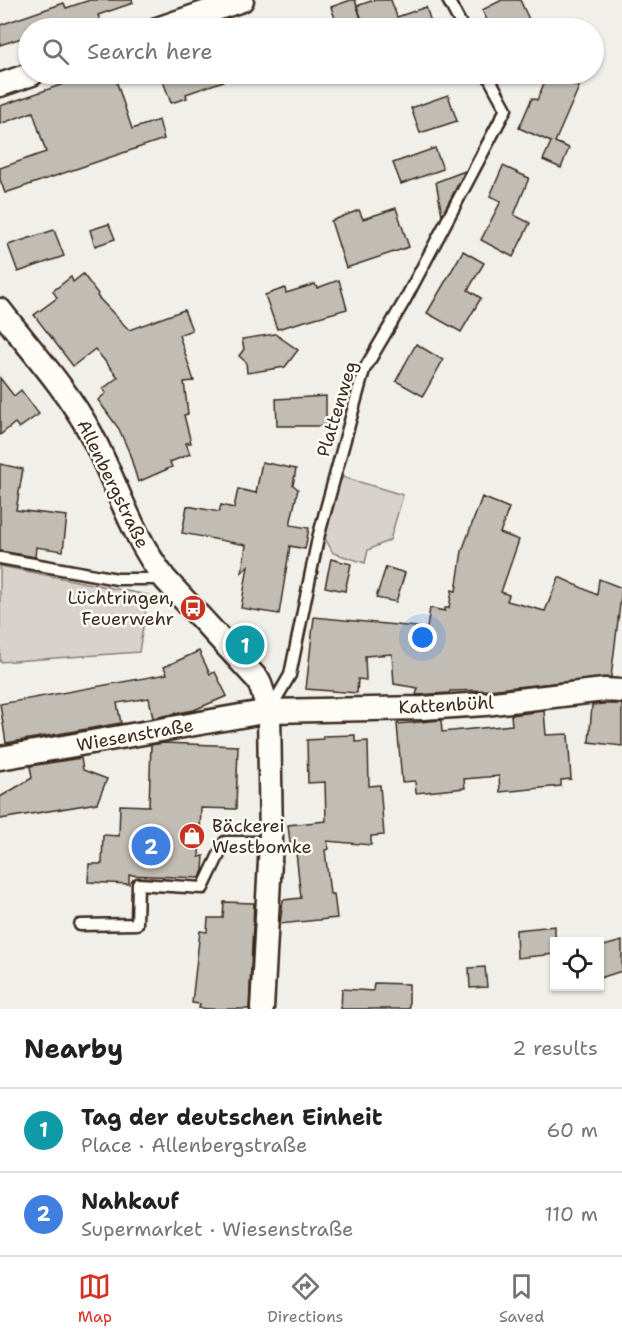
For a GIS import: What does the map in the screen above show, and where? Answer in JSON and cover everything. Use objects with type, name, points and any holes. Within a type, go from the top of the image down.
[{"type":"street","points":[[189,18],[242,0]]},
{"type":"street","points":[[0,85],[18,79]]},
{"type":"street","name":"Allenbergstraße","points":[[0,310],[73,405],[90,432],[140,542],[165,579],[260,681],[269,711],[271,842],[262,1009]]},
{"type":"street","name":"Kattenbühl","points":[[269,711],[423,708],[485,704],[604,690],[622,691]]},
{"type":"street","name":"Wiesenstraße","points":[[0,759],[269,711]]},
{"type":"lane","points":[[448,0],[458,18]]},
{"type":"lane","name":"Plattenweg","points":[[269,711],[290,675],[318,538],[363,370],[405,300],[506,109],[492,84]]},
{"type":"lane","points":[[0,558],[117,579],[165,579]]},
{"type":"lane","points":[[80,925],[137,924],[138,884],[203,888],[225,842],[271,842]]},
{"type":"shaded area","points":[[343,477],[403,495],[390,540],[368,550],[365,563],[333,553],[325,538],[339,483]]},
{"type":"shaded area","points":[[0,566],[148,595],[139,652],[0,662]]},
{"type":"building","points":[[90,0],[132,0],[133,3],[98,15],[99,18],[20,18],[64,3],[66,8]]},
{"type":"building","points":[[355,0],[361,18],[335,18],[331,7]]},
{"type":"building","points":[[374,0],[391,0],[397,17],[426,7],[430,18],[361,18],[357,6]]},
{"type":"building","points":[[502,0],[520,0],[528,18],[486,18],[482,10]]},
{"type":"building","points":[[18,19],[18,39],[0,45],[0,25]]},
{"type":"building","points":[[63,84],[117,84],[132,129],[159,120],[164,139],[5,193],[0,179],[0,168],[46,152],[33,112],[0,124],[0,106]]},
{"type":"building","points":[[164,84],[215,84],[186,94],[187,98],[171,103]]},
{"type":"building","points":[[544,84],[572,84],[579,87],[555,142],[569,148],[561,168],[543,160],[551,142],[519,128],[532,98],[537,100]]},
{"type":"building","points":[[448,95],[457,121],[420,133],[411,108]]},
{"type":"building","points":[[435,148],[443,169],[401,184],[393,163]]},
{"type":"building","points":[[503,166],[529,178],[514,215],[530,223],[513,257],[481,240],[501,201],[490,196]]},
{"type":"building","points":[[465,171],[442,215],[436,182]]},
{"type":"building","points":[[396,208],[409,247],[346,268],[331,221],[359,210],[363,219]]},
{"type":"building","points":[[109,224],[115,239],[95,246],[90,230]]},
{"type":"building","points":[[54,230],[64,256],[18,272],[8,245]]},
{"type":"building","points":[[463,251],[484,263],[468,290],[481,298],[461,332],[427,313]]},
{"type":"building","points":[[83,274],[98,294],[97,296],[129,330],[184,310],[192,330],[179,335],[194,381],[184,382],[188,414],[184,415],[191,443],[186,443],[190,454],[170,462],[172,467],[138,482],[119,429],[98,400],[106,393],[103,389],[118,377],[95,349],[73,366],[34,315],[57,298],[53,291],[71,277],[73,282]]},
{"type":"building","points":[[339,280],[347,309],[277,329],[265,295],[285,288],[286,293],[315,284],[317,288]]},
{"type":"building","points":[[275,334],[298,350],[285,367],[247,373],[246,362],[239,356],[244,349],[242,339]]},
{"type":"building","points":[[416,344],[443,360],[423,396],[396,381]]},
{"type":"building","points":[[0,378],[14,396],[21,390],[39,414],[19,428],[15,423],[0,435]]},
{"type":"building","points":[[326,396],[326,426],[277,426],[276,399]]},
{"type":"building","points":[[262,462],[296,469],[293,485],[298,489],[290,525],[309,528],[305,549],[290,546],[279,614],[241,608],[248,566],[242,572],[246,545],[182,533],[187,506],[219,512],[221,505],[234,508],[238,489],[256,493]]},
{"type":"building","points":[[0,464],[23,469],[16,510],[67,516],[63,551],[36,547],[35,557],[0,551]]},
{"type":"building","points":[[482,497],[509,508],[500,533],[519,540],[501,592],[509,595],[507,601],[545,611],[559,577],[597,595],[599,579],[622,588],[611,677],[416,695],[418,688],[394,684],[392,654],[365,656],[366,680],[358,679],[357,693],[306,689],[314,617],[427,628],[430,608],[445,611],[445,608],[449,608],[452,590],[456,591],[462,551]]},
{"type":"building","points":[[331,559],[351,564],[345,591],[325,587]]},
{"type":"building","points":[[386,567],[405,573],[396,602],[376,598]]},
{"type":"building","points":[[199,651],[210,674],[215,672],[227,696],[194,710],[153,718],[149,698],[117,703],[121,723],[6,743],[0,704],[167,674],[164,667]]},
{"type":"building","points":[[622,704],[622,746],[589,742],[592,705]]},
{"type":"building","points":[[544,711],[546,735],[568,734],[571,779],[561,780],[561,786],[500,792],[499,776],[464,779],[465,788],[416,793],[415,781],[402,782],[397,724],[441,720],[442,732],[512,725],[511,715]]},
{"type":"building","points":[[355,735],[355,742],[368,741],[369,786],[380,785],[384,835],[371,836],[371,845],[327,841],[329,849],[325,850],[330,894],[334,894],[337,918],[280,924],[283,900],[301,898],[295,843],[290,843],[288,825],[326,821],[325,782],[308,783],[307,740],[323,739],[323,736]]},
{"type":"building","points":[[164,743],[238,746],[236,809],[201,808],[199,857],[204,856],[200,878],[129,875],[129,884],[88,882],[89,864],[102,864],[103,835],[119,836],[120,805],[149,806],[151,745]]},
{"type":"building","points":[[81,758],[83,770],[107,779],[97,803],[0,819],[0,797],[32,778],[30,766]]},
{"type":"building","points":[[224,902],[254,903],[249,1009],[199,1008],[200,1004],[192,1003],[200,931],[207,932],[208,918],[223,918]]},
{"type":"building","points":[[555,926],[555,937],[550,937],[550,955],[517,958],[516,930]]},
{"type":"building","points":[[622,941],[622,971],[604,977],[604,946]]},
{"type":"building","points":[[485,967],[487,987],[470,988],[469,968]]},
{"type":"building","points":[[374,983],[409,984],[409,1009],[341,1009],[342,989],[373,991]]},
{"type":"place","name":"Lüchtringen, Feuerwehr","points":[[193,608]]},
{"type":"place","name":"Tag der deutschen Einheit","points":[[245,645]]},
{"type":"place","name":"Bäckerei Westbomke","points":[[192,836]]},
{"type":"place","name":"Nahkauf","points":[[151,846]]}]
